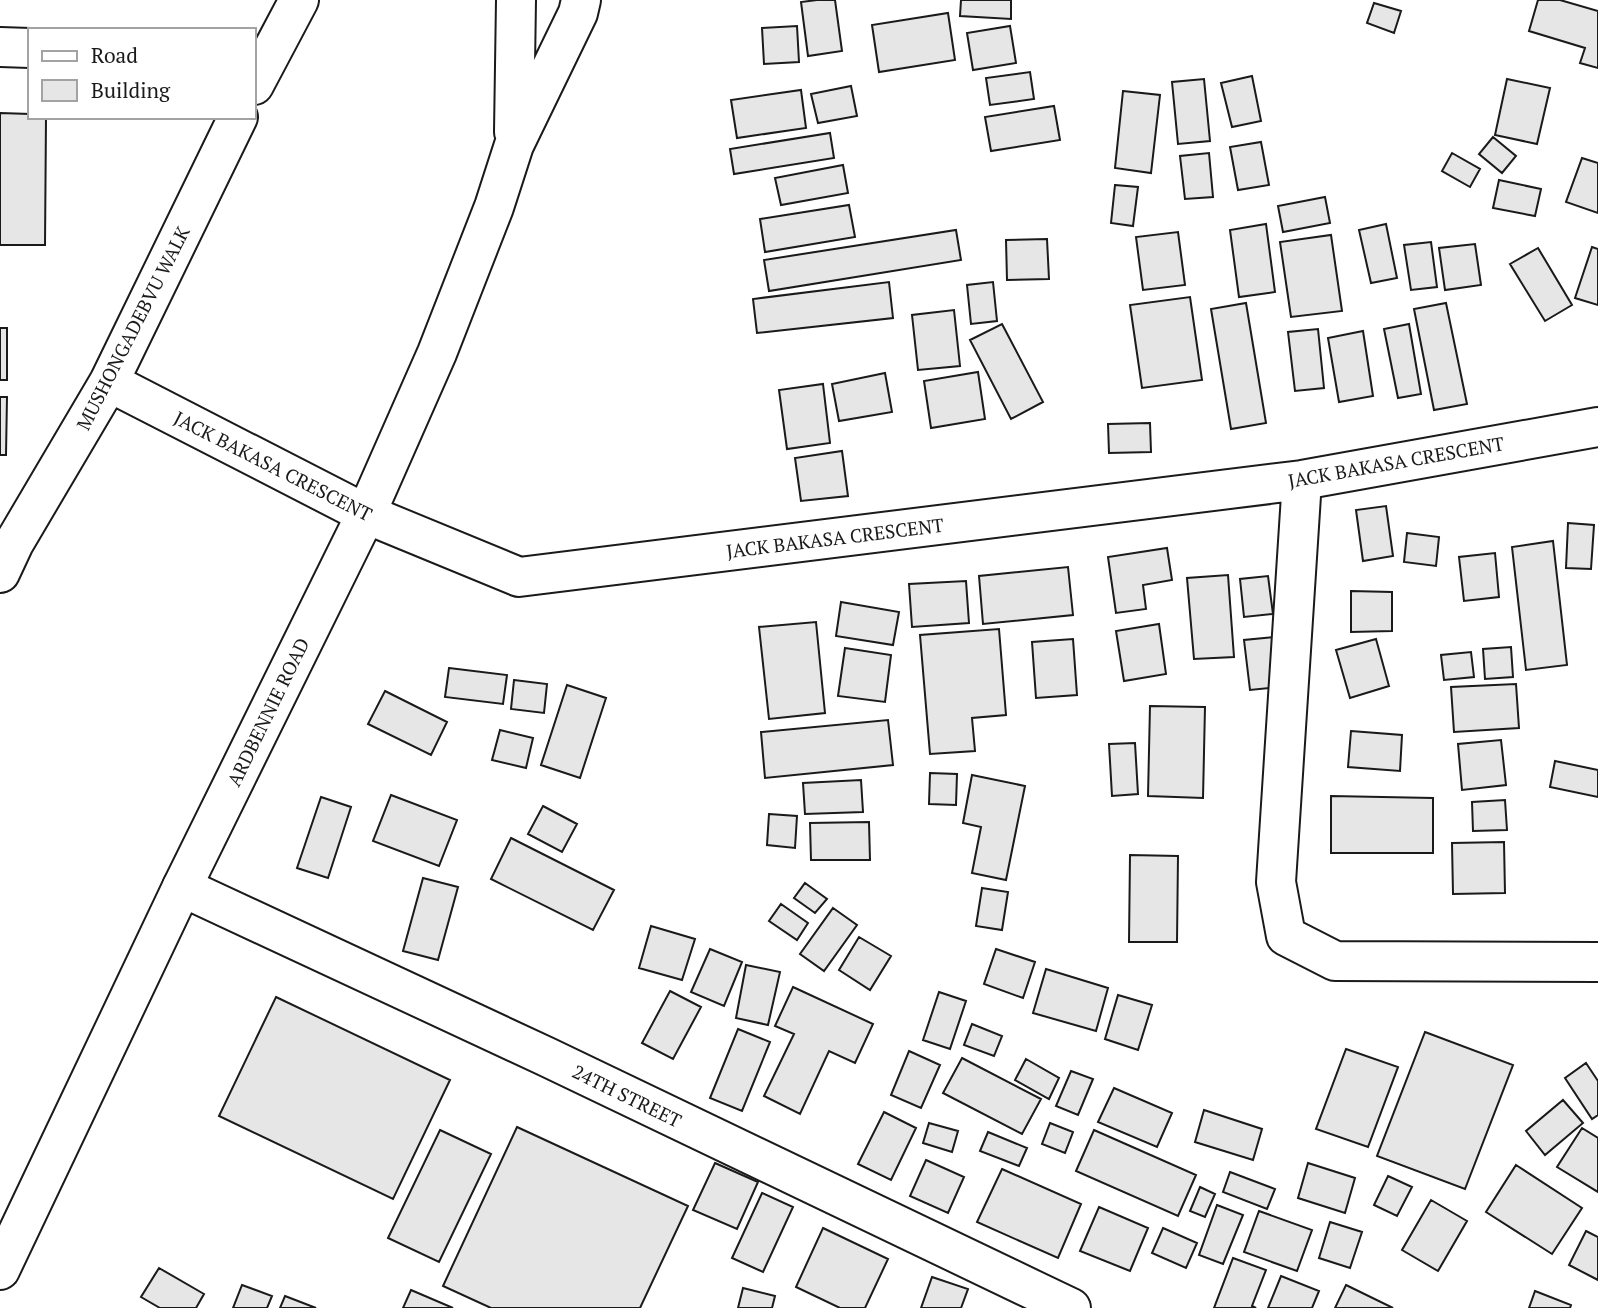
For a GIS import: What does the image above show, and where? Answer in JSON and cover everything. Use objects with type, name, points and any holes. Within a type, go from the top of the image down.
[{"type":"street","points":[[258,68],[299,0]]},
{"type":"street","name":"ARDBENNIE ROAD","points":[[514,145],[516,0]]},
{"type":"street","name":"ARDBENNIE ROAD","points":[[0,1270],[182,887],[366,514],[437,353],[494,207],[514,145],[582,0]]},
{"type":"street","points":[[0,47],[28,48]]},
{"type":"street","name":"MUSHONGADEBVU WALK","points":[[5,553],[109,382],[237,119]]},
{"type":"street","name":"JACK BAKASA CRESCENT","points":[[109,382],[366,514],[519,577],[1301,480],[1598,427]]},
{"type":"street","points":[[1301,480],[1276,882],[1286,936],[1335,961],[1598,962]]},
{"type":"street","name":"24TH STREET","points":[[182,887],[547,1057],[1071,1308]]},
{"type":"building","points":[[835,0],[842,51],[808,56],[801,2]]},
{"type":"building","points":[[961,0],[1011,0],[1011,19],[960,16]]},
{"type":"building","points":[[1538,0],[1560,0],[1598,11],[1598,68],[1580,63],[1585,48],[1529,31]]},
{"type":"building","points":[[1374,3],[1401,11],[1394,33],[1367,23]]},
{"type":"building","points":[[948,13],[955,60],[879,72],[872,25]]},
{"type":"building","points":[[797,26],[799,62],[764,64],[762,28]]},
{"type":"building","points":[[1010,26],[1016,63],[973,70],[967,33]]},
{"type":"building","points":[[1030,72],[1034,99],[990,105],[986,78]]},
{"type":"building","points":[[1252,76],[1261,121],[1232,127],[1221,83]]},
{"type":"building","points":[[1204,79],[1210,141],[1178,144],[1172,82]]},
{"type":"building","points":[[1507,79],[1550,88],[1537,144],[1495,135]]},
{"type":"building","points":[[851,86],[857,116],[818,123],[811,94]]},
{"type":"building","points":[[801,90],[806,128],[737,138],[731,100]]},
{"type":"building","points":[[1123,91],[1160,95],[1151,173],[1115,168]]},
{"type":"building","points":[[1054,106],[1060,140],[991,151],[985,117]]},
{"type":"building","points":[[0,113],[28,114],[28,119],[46,119],[45,245],[0,245]]},
{"type":"building","points":[[830,133],[834,158],[734,174],[730,149]]},
{"type":"building","points":[[1493,137],[1516,156],[1502,173],[1479,154]]},
{"type":"building","points":[[1261,142],[1269,185],[1238,190],[1230,147]]},
{"type":"building","points":[[1209,153],[1213,197],[1185,199],[1180,156]]},
{"type":"building","points":[[1452,153],[1480,169],[1470,187],[1442,171]]},
{"type":"building","points":[[1582,158],[1598,163],[1598,213],[1566,202]]},
{"type":"building","points":[[843,165],[848,193],[781,205],[775,178]]},
{"type":"building","points":[[1499,180],[1541,189],[1535,216],[1493,208]]},
{"type":"building","points":[[1115,185],[1138,187],[1133,226],[1111,223]]},
{"type":"building","points":[[1325,197],[1330,223],[1283,232],[1278,206]]},
{"type":"building","points":[[849,205],[855,237],[765,252],[760,219]]},
{"type":"building","points":[[1266,224],[1275,292],[1239,297],[1230,230]]},
{"type":"building","points":[[1386,224],[1397,278],[1371,283],[1359,230]]},
{"type":"building","points":[[956,230],[961,260],[769,291],[764,260]]},
{"type":"building","points":[[1178,232],[1185,285],[1143,290],[1136,237]]},
{"type":"building","points":[[1331,235],[1342,311],[1291,317],[1280,242]]},
{"type":"building","points":[[1047,239],[1049,279],[1007,280],[1006,240]]},
{"type":"building","points":[[1431,242],[1437,287],[1411,290],[1404,245]]},
{"type":"building","points":[[1475,244],[1481,285],[1445,290],[1439,248]]},
{"type":"building","points":[[1592,247],[1598,249],[1598,305],[1575,298]]},
{"type":"building","points":[[1538,248],[1572,305],[1545,321],[1510,264]]},
{"type":"building","points":[[889,282],[893,318],[757,333],[753,299]]},
{"type":"building","points":[[993,282],[997,321],[971,324],[967,285]]},
{"type":"building","points":[[1190,297],[1202,380],[1142,388],[1130,305]]},
{"type":"building","points":[[1246,303],[1266,423],[1231,429],[1211,309]]},
{"type":"building","points":[[1446,303],[1467,404],[1434,410],[1414,309]]},
{"type":"building","points":[[954,310],[960,366],[918,370],[912,315]]},
{"type":"building","points":[[1002,324],[1043,402],[1011,419],[970,340]]},
{"type":"building","points":[[1409,324],[1421,394],[1398,398],[1384,329]]},
{"type":"building","points":[[0,328],[7,328],[7,380],[0,380]]},
{"type":"building","points":[[1318,329],[1324,388],[1295,391],[1288,332]]},
{"type":"building","points":[[1363,331],[1373,396],[1339,402],[1328,338]]},
{"type":"building","points":[[978,372],[985,419],[931,428],[924,381]]},
{"type":"building","points":[[885,373],[892,412],[839,421],[832,384]]},
{"type":"building","points":[[823,384],[830,443],[787,449],[779,390]]},
{"type":"building","points":[[0,397],[7,397],[6,455],[0,455]]},
{"type":"building","points":[[1150,423],[1151,452],[1109,453],[1108,424]]},
{"type":"building","points":[[842,451],[848,496],[801,501],[795,458]]},
{"type":"building","points":[[1386,506],[1393,556],[1363,561],[1356,510]]},
{"type":"building","points":[[1568,523],[1594,525],[1591,569],[1566,568]]},
{"type":"building","points":[[1407,533],[1439,537],[1436,566],[1404,562]]},
{"type":"building","points":[[1553,541],[1567,665],[1526,670],[1512,547]]},
{"type":"building","points":[[1167,548],[1172,580],[1143,585],[1146,609],[1116,613],[1108,557]]},
{"type":"building","points":[[1495,553],[1499,597],[1464,601],[1459,557]]},
{"type":"building","points":[[1068,567],[1073,615],[983,624],[979,576]]},
{"type":"building","points":[[1228,575],[1234,657],[1194,659],[1187,578]]},
{"type":"building","points":[[1268,576],[1273,614],[1244,617],[1240,579]]},
{"type":"building","points":[[966,581],[969,623],[912,627],[909,584]]},
{"type":"building","points":[[1351,591],[1392,592],[1392,631],[1351,632]]},
{"type":"building","points":[[841,602],[899,612],[893,645],[836,636]]},
{"type":"building","points":[[816,622],[825,713],[769,719],[759,627]]},
{"type":"building","points":[[1159,624],[1166,674],[1124,681],[1116,631]]},
{"type":"building","points":[[999,629],[1006,715],[972,718],[975,751],[930,754],[920,635]]},
{"type":"building","points":[[1274,637],[1280,687],[1250,690],[1244,640]]},
{"type":"building","points":[[1073,639],[1077,695],[1036,698],[1032,642]]},
{"type":"building","points":[[1376,639],[1389,686],[1350,698],[1336,650]]},
{"type":"building","points":[[1511,647],[1513,677],[1485,679],[1483,649]]},
{"type":"building","points":[[845,648],[891,655],[885,702],[838,696]]},
{"type":"building","points":[[1471,652],[1474,677],[1444,680],[1441,655]]},
{"type":"building","points":[[449,668],[507,675],[503,704],[445,697]]},
{"type":"building","points":[[514,680],[547,684],[544,713],[511,709]]},
{"type":"building","points":[[1516,684],[1519,728],[1454,732],[1451,687]]},
{"type":"building","points":[[567,685],[606,698],[580,778],[541,765]]},
{"type":"building","points":[[385,691],[447,722],[431,755],[368,724]]},
{"type":"building","points":[[1150,706],[1205,707],[1203,798],[1148,796]]},
{"type":"building","points":[[888,720],[893,765],[765,778],[761,732]]},
{"type":"building","points":[[500,730],[533,738],[526,768],[492,760]]},
{"type":"building","points":[[1351,731],[1402,735],[1400,771],[1348,767]]},
{"type":"building","points":[[1501,740],[1506,785],[1462,790],[1458,744]]},
{"type":"building","points":[[1135,743],[1138,794],[1112,796],[1109,744]]},
{"type":"building","points":[[1555,761],[1598,770],[1598,797],[1550,787]]},
{"type":"building","points":[[930,773],[957,774],[956,805],[929,804]]},
{"type":"building","points":[[972,775],[1025,786],[1006,880],[972,873],[981,827],[963,823]]},
{"type":"building","points":[[861,780],[863,812],[805,814],[803,783]]},
{"type":"building","points":[[391,795],[457,820],[439,866],[373,841]]},
{"type":"building","points":[[1331,796],[1433,798],[1433,853],[1331,853]]},
{"type":"building","points":[[321,797],[351,807],[328,878],[297,868]]},
{"type":"building","points":[[1505,800],[1507,830],[1473,831],[1472,802]]},
{"type":"building","points":[[543,806],[577,824],[562,852],[528,834]]},
{"type":"building","points":[[769,814],[797,816],[795,848],[767,845]]},
{"type":"building","points":[[869,822],[870,860],[811,860],[810,823]]},
{"type":"building","points":[[511,838],[614,890],[593,930],[491,879]]},
{"type":"building","points":[[1504,842],[1505,893],[1453,894],[1452,843]]},
{"type":"building","points":[[1130,855],[1178,856],[1177,942],[1129,942]]},
{"type":"building","points":[[423,878],[458,887],[438,960],[403,951]]},
{"type":"building","points":[[805,883],[827,899],[815,913],[794,898]]},
{"type":"building","points":[[982,888],[1008,892],[1002,930],[976,926]]},
{"type":"building","points":[[781,904],[808,923],[797,940],[769,921]]},
{"type":"building","points":[[833,908],[857,925],[824,971],[800,954]]},
{"type":"building","points":[[651,926],[695,939],[682,980],[639,968]]},
{"type":"building","points":[[859,937],[891,956],[870,990],[839,970]]},
{"type":"building","points":[[710,949],[742,962],[724,1006],[691,992]]},
{"type":"building","points":[[996,949],[1035,962],[1023,998],[984,984]]},
{"type":"building","points":[[746,965],[780,972],[768,1025],[736,1018]]},
{"type":"building","points":[[1046,969],[1108,988],[1096,1031],[1033,1013]]},
{"type":"building","points":[[793,987],[873,1024],[855,1063],[829,1051],[800,1114],[764,1096],[794,1034],[775,1026]]},
{"type":"building","points":[[670,991],[701,1007],[673,1059],[642,1043]]},
{"type":"building","points":[[939,992],[966,1001],[950,1049],[923,1040]]},
{"type":"building","points":[[1118,995],[1152,1005],[1138,1050],[1105,1039]]},
{"type":"building","points":[[276,997],[450,1080],[393,1199],[219,1116]]},
{"type":"building","points":[[972,1024],[1002,1036],[994,1056],[964,1045]]},
{"type":"building","points":[[738,1029],[770,1042],[742,1111],[710,1098]]},
{"type":"building","points":[[1425,1032],[1513,1065],[1465,1189],[1377,1156]]},
{"type":"building","points":[[1346,1049],[1398,1067],[1368,1147],[1316,1129]]},
{"type":"building","points":[[909,1051],[940,1065],[921,1108],[891,1095]]},
{"type":"building","points":[[962,1058],[1041,1099],[1022,1134],[943,1093]]},
{"type":"building","points":[[1026,1059],[1059,1078],[1049,1099],[1015,1080]]},
{"type":"building","points":[[1586,1063],[1598,1081],[1598,1115],[1592,1119],[1565,1078]]},
{"type":"building","points":[[1071,1071],[1093,1079],[1078,1115],[1056,1106]]},
{"type":"building","points":[[1114,1088],[1172,1113],[1157,1147],[1098,1122]]},
{"type":"building","points":[[1563,1100],[1583,1123],[1545,1155],[1526,1131]]},
{"type":"building","points":[[1204,1110],[1262,1129],[1253,1160],[1195,1142]]},
{"type":"building","points":[[884,1112],[916,1128],[891,1180],[858,1164]]},
{"type":"building","points":[[929,1123],[958,1131],[952,1152],[923,1143]]},
{"type":"building","points":[[1050,1123],[1073,1132],[1065,1153],[1042,1144]]},
{"type":"building","points":[[517,1127],[688,1206],[640,1308],[491,1308],[443,1286]]},
{"type":"building","points":[[1582,1128],[1598,1138],[1598,1192],[1557,1167]]},
{"type":"building","points":[[440,1130],[491,1154],[439,1262],[388,1238]]},
{"type":"building","points":[[1094,1130],[1196,1175],[1178,1216],[1076,1171]]},
{"type":"building","points":[[988,1132],[1027,1148],[1019,1166],[980,1151]]},
{"type":"building","points":[[926,1160],[964,1177],[948,1213],[910,1196]]},
{"type":"building","points":[[715,1163],[758,1182],[737,1229],[693,1210]]},
{"type":"building","points":[[1308,1163],[1355,1178],[1345,1213],[1298,1198]]},
{"type":"building","points":[[1516,1165],[1582,1208],[1552,1254],[1486,1212]]},
{"type":"building","points":[[1002,1169],[1081,1204],[1058,1258],[977,1222]]},
{"type":"building","points":[[1230,1172],[1275,1189],[1267,1209],[1223,1192]]},
{"type":"building","points":[[1388,1176],[1412,1187],[1397,1216],[1374,1205]]},
{"type":"building","points":[[1200,1187],[1215,1194],[1205,1217],[1190,1211]]},
{"type":"building","points":[[762,1193],[793,1207],[763,1272],[732,1258]]},
{"type":"building","points":[[1431,1200],[1467,1221],[1438,1271],[1402,1250]]},
{"type":"building","points":[[1217,1205],[1243,1215],[1223,1264],[1199,1255]]},
{"type":"building","points":[[1099,1207],[1148,1228],[1130,1271],[1080,1251]]},
{"type":"building","points":[[1259,1211],[1312,1230],[1297,1271],[1244,1252]]},
{"type":"building","points":[[1330,1222],[1362,1232],[1350,1268],[1319,1258]]},
{"type":"building","points":[[823,1228],[888,1259],[865,1308],[840,1308],[796,1287]]},
{"type":"building","points":[[1163,1228],[1197,1243],[1186,1268],[1152,1253]]},
{"type":"building","points":[[1586,1231],[1598,1237],[1598,1280],[1569,1265]]},
{"type":"building","points":[[1233,1258],[1266,1270],[1252,1306],[1256,1308],[1214,1308]]},
{"type":"building","points":[[159,1268],[204,1294],[196,1308],[160,1308],[141,1297]]},
{"type":"building","points":[[1281,1276],[1319,1291],[1312,1308],[1268,1308]]},
{"type":"building","points":[[932,1277],[968,1289],[961,1308],[921,1308]]},
{"type":"building","points":[[242,1285],[272,1296],[267,1308],[233,1308]]},
{"type":"building","points":[[1346,1285],[1393,1308],[1335,1308]]},
{"type":"building","points":[[743,1288],[775,1296],[772,1308],[738,1308]]},
{"type":"building","points":[[411,1290],[453,1308],[403,1308]]},
{"type":"building","points":[[1535,1291],[1571,1305],[1570,1308],[1529,1308]]},
{"type":"building","points":[[285,1296],[316,1308],[280,1308]]}]
